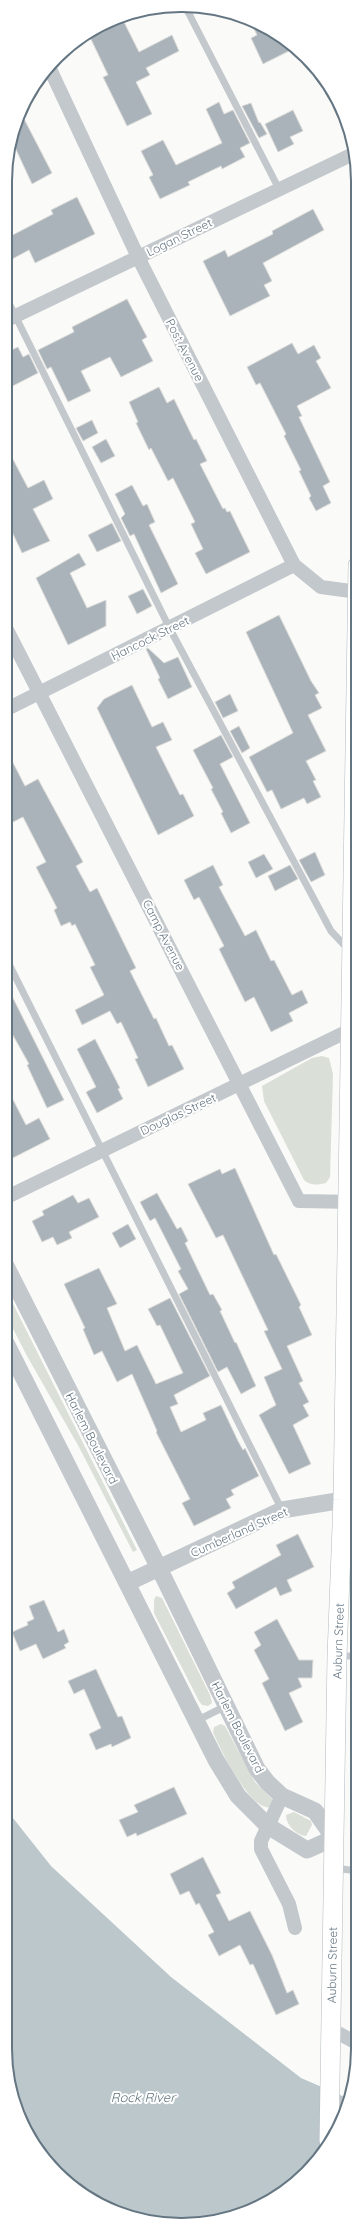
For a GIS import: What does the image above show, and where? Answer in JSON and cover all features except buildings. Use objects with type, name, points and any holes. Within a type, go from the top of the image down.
[{"type":"main road","name":"Auburn Street","points":[[330,2130],[337,1656],[350,1500],[348,1347],[351,1238]]},
{"type":"street","name":"Post Avenue","points":[[52,73],[138,256],[294,565],[321,587],[351,591]]},
{"type":"street","name":"Logan Street","points":[[12,319],[138,256],[349,156]]},
{"type":"street","name":"Hancock Street","points":[[12,706],[170,629],[294,565]]},
{"type":"street","name":"Camp Avenue","points":[[12,639],[299,1202],[351,1202]]},
{"type":"street","name":"Douglas Street","points":[[12,1195],[240,1085],[351,1041]]},
{"type":"street","name":"Harlem Boulevard","points":[[12,1278],[159,1568],[257,1769],[268,1783],[282,1796],[315,1811],[334,1838]]},
{"type":"street","points":[[12,1355],[196,1721],[216,1760],[238,1796],[268,1826],[307,1850],[334,1838]]},
{"type":"street","name":"Cumberland Street","points":[[127,1583],[282,1510],[350,1500]]},
{"type":"street","points":[[282,1796],[261,1841],[261,1849],[289,1904],[295,1928]]},
{"type":"street","points":[[331,2029],[351,2040]]},
{"type":"lane","points":[[188,12],[279,189]]},
{"type":"lane","points":[[12,321],[170,629],[330,931],[351,952]]},
{"type":"lane","points":[[12,970],[282,1510]]},
{"type":"lane","points":[[337,1656],[351,1656]]},
{"type":"lane","points":[[196,1721],[227,1706]]},
{"type":"lane","points":[[334,1868],[351,1870]]},
{"type":"shaded area","points":[[322,1056],[329,1058],[333,1074],[330,1177],[326,1183],[315,1184],[304,1180],[264,1101],[262,1086],[312,1058]]},
{"type":"shaded area","points":[[12,1302],[137,1550],[133,1552],[79,1447],[12,1327]]},
{"type":"shaded area","points":[[156,1596],[162,1598],[210,1695],[212,1703],[208,1706],[202,1705],[199,1701],[154,1613],[154,1600]]},
{"type":"shaded area","points":[[221,1724],[225,1726],[255,1782],[273,1800],[271,1807],[263,1806],[254,1800],[245,1790],[229,1764],[213,1732],[214,1727]]},
{"type":"shaded area","points":[[294,1812],[311,1821],[312,1825],[306,1836],[295,1832],[286,1819],[286,1815]]},
{"type":"water","name":"Rock River","points":[[12,1817],[51,1866],[171,1977],[301,2078],[344,2097],[342,2103],[334,2123],[316,2152],[309,2160],[285,2183],[256,2201],[236,2209],[204,2217],[159,2217],[127,2209],[107,2201],[78,2183],[70,2176],[47,2152],[29,2123],[21,2103],[13,2071]]}]
